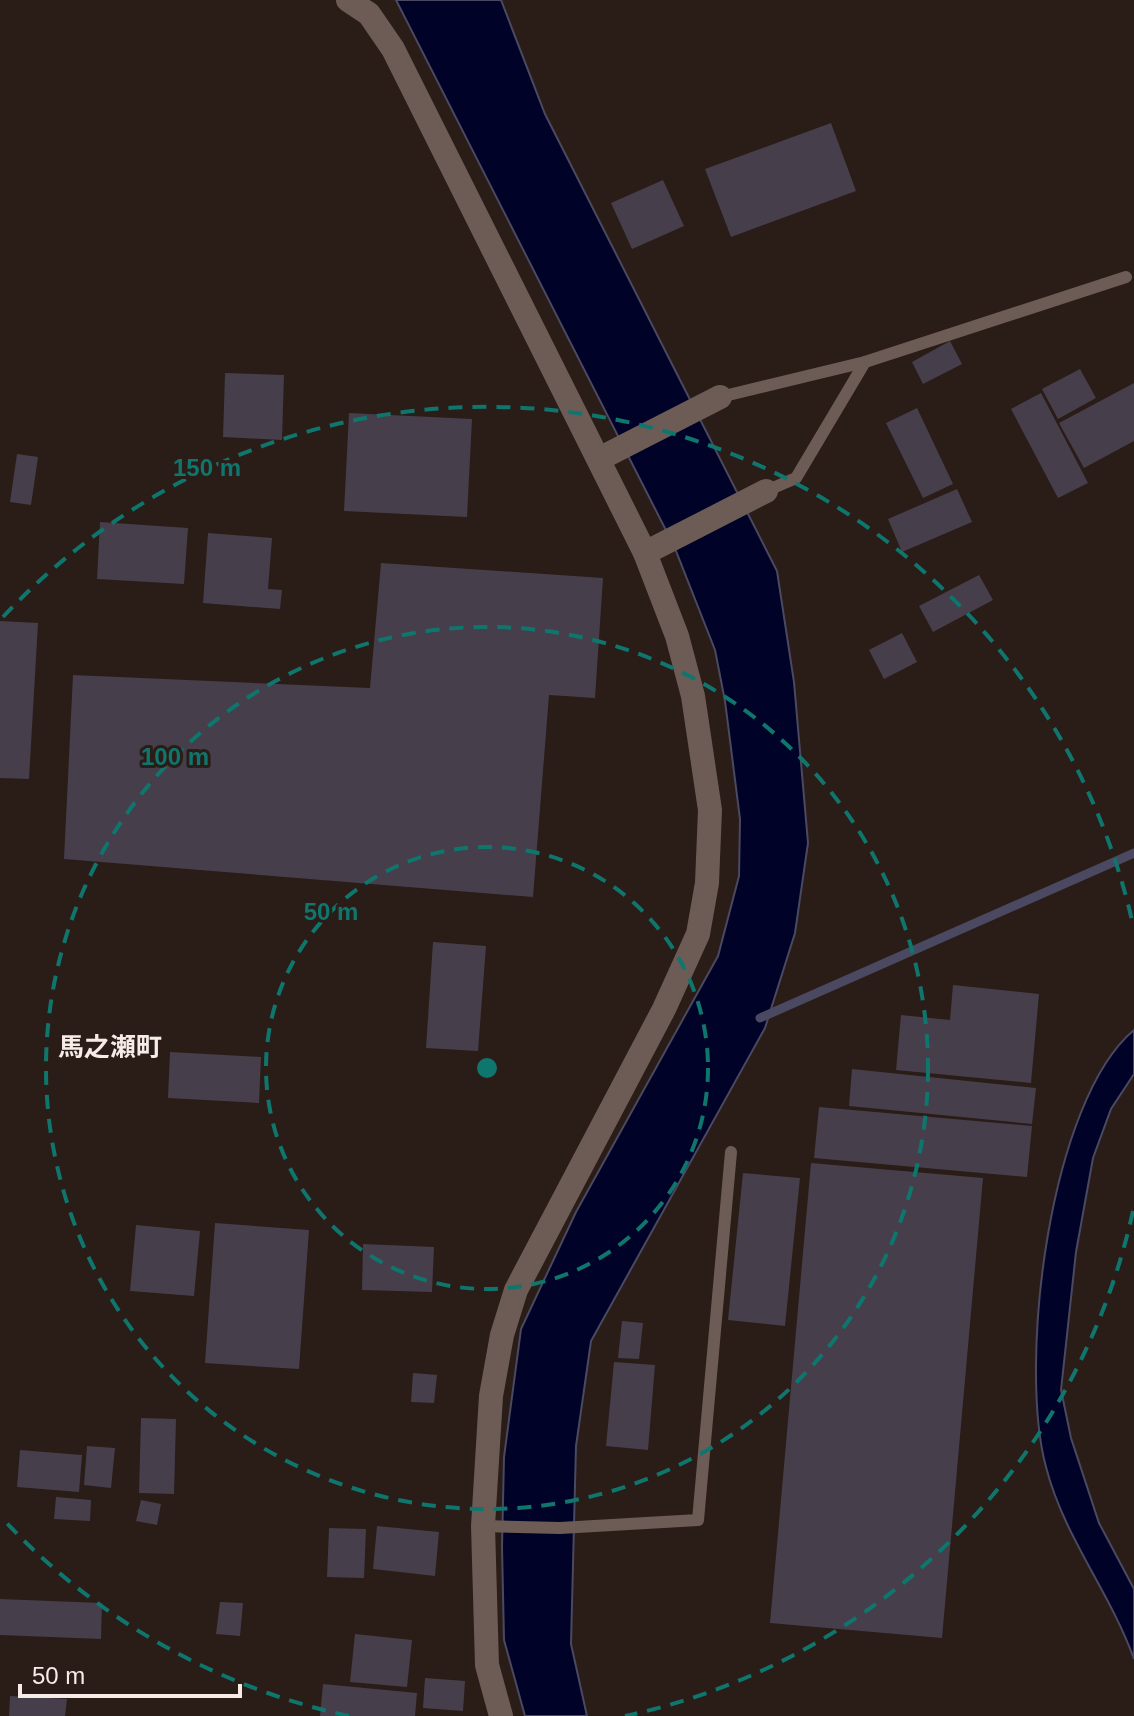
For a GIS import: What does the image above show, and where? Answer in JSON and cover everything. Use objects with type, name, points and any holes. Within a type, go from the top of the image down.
[{"type":"street","points":[[348,0],[369,14],[393,49],[645,553],[677,636],[693,696],[710,810],[707,883],[698,934],[664,1009],[516,1290],[502,1335],[491,1396],[487,1665],[501,1716]]},
{"type":"street","points":[[599,459],[720,397]]},
{"type":"street","points":[[645,553],[766,491]]},
{"type":"lane","points":[[720,397],[865,362],[1126,277]]},
{"type":"lane","points":[[766,491],[796,478],[865,362]]},
{"type":"lane","points":[[490,1526],[560,1528],[698,1520],[731,1152]]},
{"type":"water","points":[[396,0],[501,0],[545,114],[777,571],[794,682],[808,843],[795,933],[765,1028],[591,1341],[576,1446],[571,1644],[587,1716],[525,1716],[504,1640],[504,1457],[521,1329],[576,1212],[718,956],[739,876],[740,819],[725,701],[715,650],[674,546]]},
{"type":"water","points":[[1134,1030],[1134,1074],[1111,1109],[1093,1158],[1076,1252],[1061,1390],[1071,1438],[1099,1523],[1134,1589],[1134,1659],[1054,1493],[1038,1422],[1036,1365],[1039,1302],[1061,1172],[1080,1114],[1105,1065]]},
{"type":"building","points":[[831,123],[856,191],[731,237],[705,169]]},
{"type":"building","points":[[663,180],[684,226],[632,249],[611,203]]},
{"type":"building","points":[[950,341],[962,364],[923,384],[912,362]]},
{"type":"building","points":[[1080,369],[1096,398],[1058,419],[1042,389]]},
{"type":"building","points":[[225,373],[284,375],[282,440],[223,437]]},
{"type":"building","points":[[1134,383],[1134,441],[1084,468],[1059,423]]},
{"type":"building","points":[[1041,393],[1088,483],[1058,498],[1011,409]]},
{"type":"building","points":[[917,408],[953,484],[923,498],[886,423]]},
{"type":"building","points":[[349,413],[472,419],[467,517],[344,511]]},
{"type":"building","points":[[17,454],[38,457],[31,505],[10,502]]},
{"type":"building","points":[[957,489],[972,522],[902,552],[888,519]]},
{"type":"building","points":[[100,522],[188,528],[184,584],[97,579]]},
{"type":"building","points":[[208,533],[272,538],[268,589],[282,590],[280,609],[203,603]]},
{"type":"building","points":[[381,563],[603,578],[595,698],[549,695],[533,897],[64,859],[73,675],[370,688]]},
{"type":"building","points":[[979,575],[993,600],[933,632],[919,606]]},
{"type":"building","points":[[0,621],[38,623],[29,779],[0,778]]},
{"type":"building","points":[[902,633],[917,662],[884,679],[869,650]]},
{"type":"building","points":[[433,942],[486,946],[478,1051],[426,1048]]},
{"type":"building","points":[[953,985],[1039,994],[1031,1083],[896,1070],[901,1015],[950,1020]]},
{"type":"building","points":[[170,1052],[261,1057],[259,1103],[168,1098]]},
{"type":"building","points":[[852,1069],[1036,1088],[1032,1124],[849,1106]]},
{"type":"building","points":[[819,1107],[1032,1126],[1027,1177],[814,1158]]},
{"type":"building","points":[[811,1163],[983,1178],[942,1638],[770,1623]]},
{"type":"building","points":[[743,1173],[800,1178],[785,1326],[728,1320]]},
{"type":"building","points":[[215,1223],[309,1230],[299,1369],[205,1363]]},
{"type":"building","points":[[136,1225],[200,1231],[194,1296],[130,1291]]},
{"type":"building","points":[[363,1244],[434,1247],[432,1292],[362,1290]]},
{"type":"building","points":[[622,1321],[643,1323],[639,1359],[618,1358]]},
{"type":"building","points":[[614,1362],[655,1365],[648,1450],[606,1446]]},
{"type":"building","points":[[413,1373],[437,1375],[434,1403],[411,1402]]},
{"type":"building","points":[[141,1418],[176,1419],[174,1494],[139,1493]]},
{"type":"building","points":[[87,1446],[115,1448],[111,1488],[84,1485]]},
{"type":"building","points":[[20,1450],[82,1455],[79,1492],[17,1487]]},
{"type":"building","points":[[56,1497],[91,1500],[90,1521],[54,1519]]},
{"type":"building","points":[[141,1500],[161,1504],[157,1525],[136,1521]]},
{"type":"building","points":[[377,1526],[439,1532],[435,1576],[373,1569]]},
{"type":"building","points":[[329,1528],[366,1529],[364,1578],[327,1577]]},
{"type":"building","points":[[0,1599],[102,1603],[101,1639],[0,1635]]},
{"type":"building","points":[[220,1602],[243,1603],[240,1636],[216,1634]]},
{"type":"building","points":[[355,1634],[412,1640],[407,1687],[350,1682]]},
{"type":"building","points":[[425,1678],[465,1681],[463,1711],[423,1708]]},
{"type":"building","points":[[323,1684],[417,1693],[415,1716],[320,1716]]},
{"type":"building","points":[[10,1696],[67,1699],[65,1716],[9,1716]]},
{"type":"waterway","points":[[760,1018],[1134,853]]},
{"type":"district","name":"馬之瀬町","points":[[110,1047]]}]
